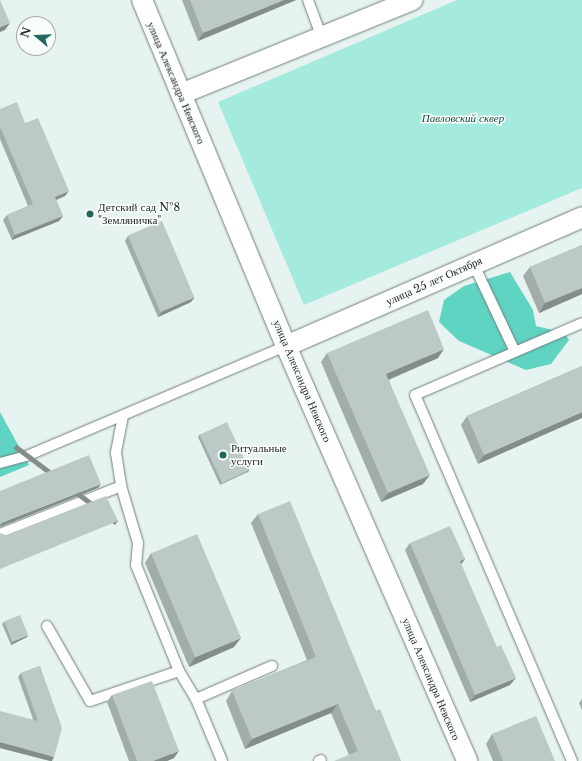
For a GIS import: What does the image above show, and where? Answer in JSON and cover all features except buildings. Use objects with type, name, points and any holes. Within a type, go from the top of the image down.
[{"type":"street","name":"улица Александра Невского","points":[[142,0],[286,346],[467,761]]},
{"type":"street","points":[[181,94],[413,0]]},
{"type":"street","name":"улица 25 лет Октября","points":[[286,346],[473,263],[582,217]]},
{"type":"lane","points":[[308,0],[322,38]]},
{"type":"lane","points":[[473,263],[515,352]]},
{"type":"lane","points":[[572,761],[415,395],[582,323]]},
{"type":"lane","points":[[0,463],[29,455],[286,346]]},
{"type":"lane","points":[[123,416],[116,453],[121,486],[138,544],[136,565],[179,670],[196,699],[222,761]]},
{"type":"lane","points":[[0,534],[121,486]]},
{"type":"lane","points":[[47,626],[90,701],[179,670]]},
{"type":"lane","points":[[196,699],[272,666]]},
{"type":"green space","name":"Павловский сквер","points":[[457,0],[582,0],[582,188],[304,305],[218,102]]},
{"type":"green space","points":[[510,272],[533,310],[536,326],[565,333],[569,340],[551,364],[526,370],[459,341],[439,322],[444,300],[464,286]]},
{"type":"green space","points":[[0,412],[29,465],[0,477]]},
{"type":"place","name":"Детский сад №8 \"Земляничка\"","points":[[90,214]]},
{"type":"place","name":"Ритуальные услуги","points":[[223,455]]}]
